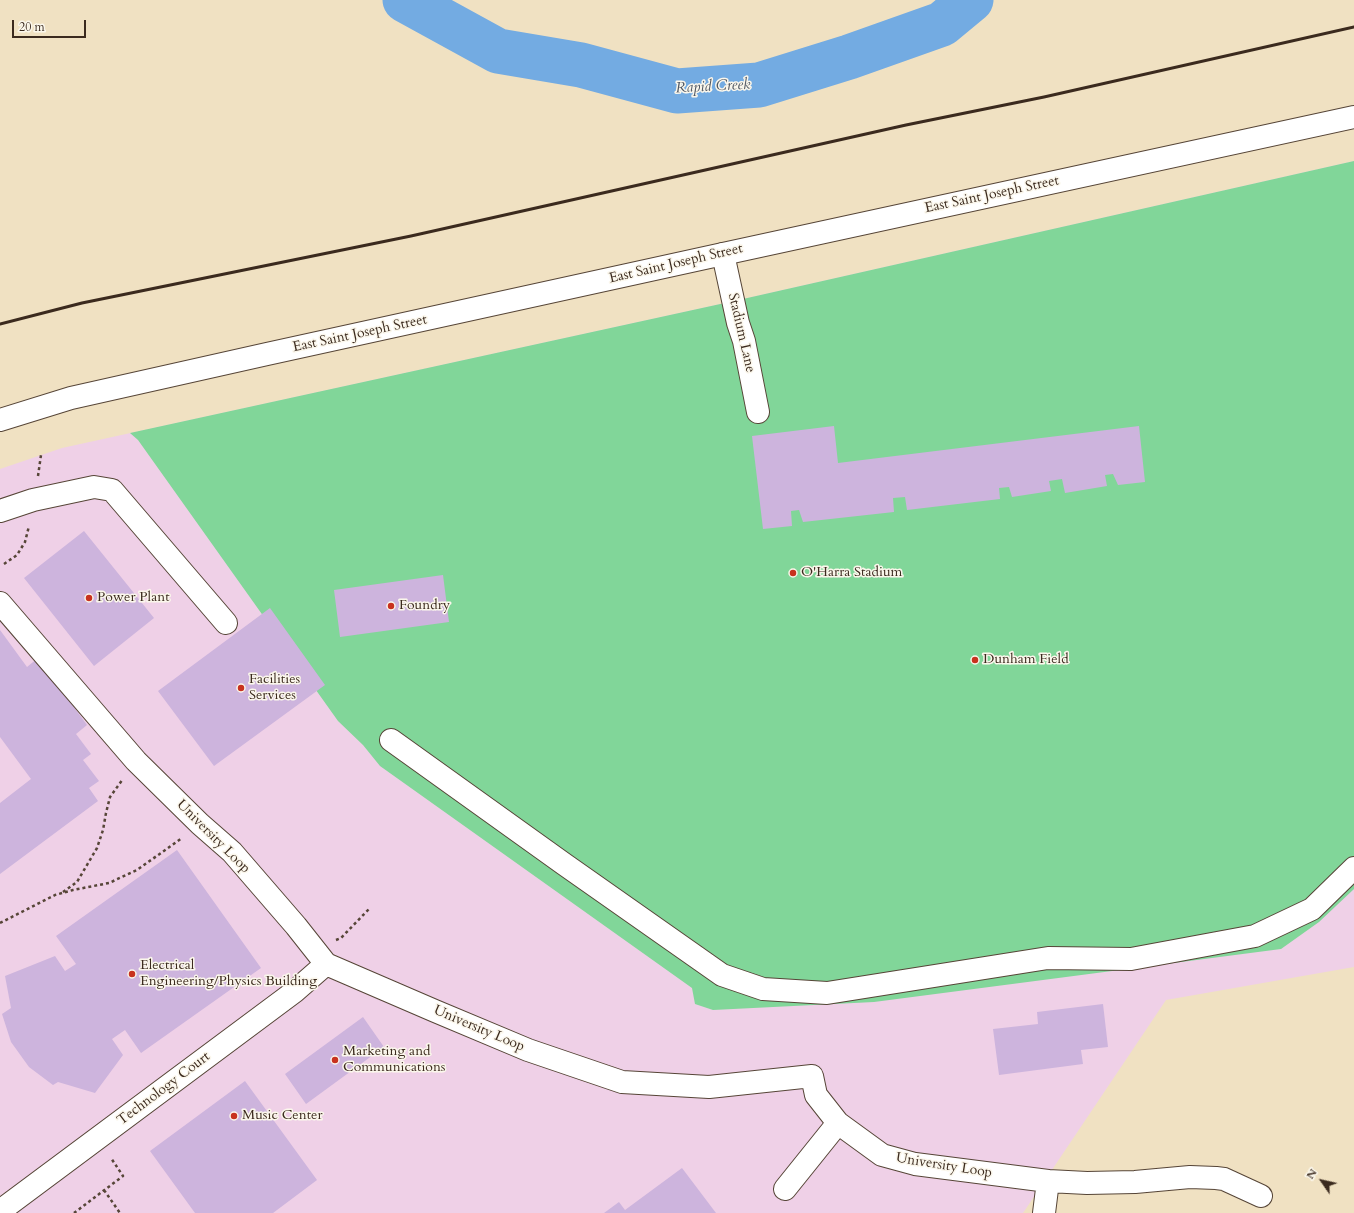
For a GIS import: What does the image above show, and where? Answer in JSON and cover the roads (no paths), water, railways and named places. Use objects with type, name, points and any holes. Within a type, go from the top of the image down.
[{"type":"main road","name":"East Saint Joseph Street","points":[[0,420],[79,397],[723,254],[1354,117]]},
{"type":"main road","name":"Stadium Lane","points":[[723,254],[738,323],[744,341],[758,412]]},
{"type":"main road","points":[[0,511],[33,500],[94,487],[112,490],[226,623]]},
{"type":"main road","name":"University Loop","points":[[0,603],[136,761],[200,824],[232,852],[296,926],[326,964],[528,1050],[622,1082],[708,1087],[812,1076],[816,1095],[838,1123],[882,1155],[915,1164],[1048,1181],[1135,1182],[1190,1177],[1216,1178],[1224,1179],[1262,1196]]},
{"type":"main road","points":[[391,740],[722,975],[763,989],[827,993],[1048,958],[1131,959],[1255,936],[1312,909],[1354,868]]},
{"type":"main road","name":"Technology Court","points":[[0,1211],[294,992],[326,964]]},
{"type":"main road","points":[[785,1189],[838,1123]]},
{"type":"main road","points":[[1044,1213],[1048,1181]]},
{"type":"waterway","name":"Rapid Creek","points":[[405,0],[498,51],[581,65],[677,91],[759,85],[849,57],[942,24],[971,0]]},
{"type":"railway","points":[[0,324],[82,303],[411,236],[906,125],[1044,97],[1354,27]]},
{"type":"place","name":"O'Harra Stadium","points":[[793,573]]},
{"type":"place","name":"Power Plant","points":[[89,598]]},
{"type":"place","name":"Foundry","points":[[391,606]]},
{"type":"place","name":"Dunham Field","points":[[975,660]]},
{"type":"place","name":"Facilities Services","points":[[241,688]]},
{"type":"place","name":"Electrical Engineering/Physics Building","points":[[132,974]]},
{"type":"place","name":"Marketing and Communications","points":[[335,1060]]},
{"type":"place","name":"Music Center","points":[[234,1116]]}]
